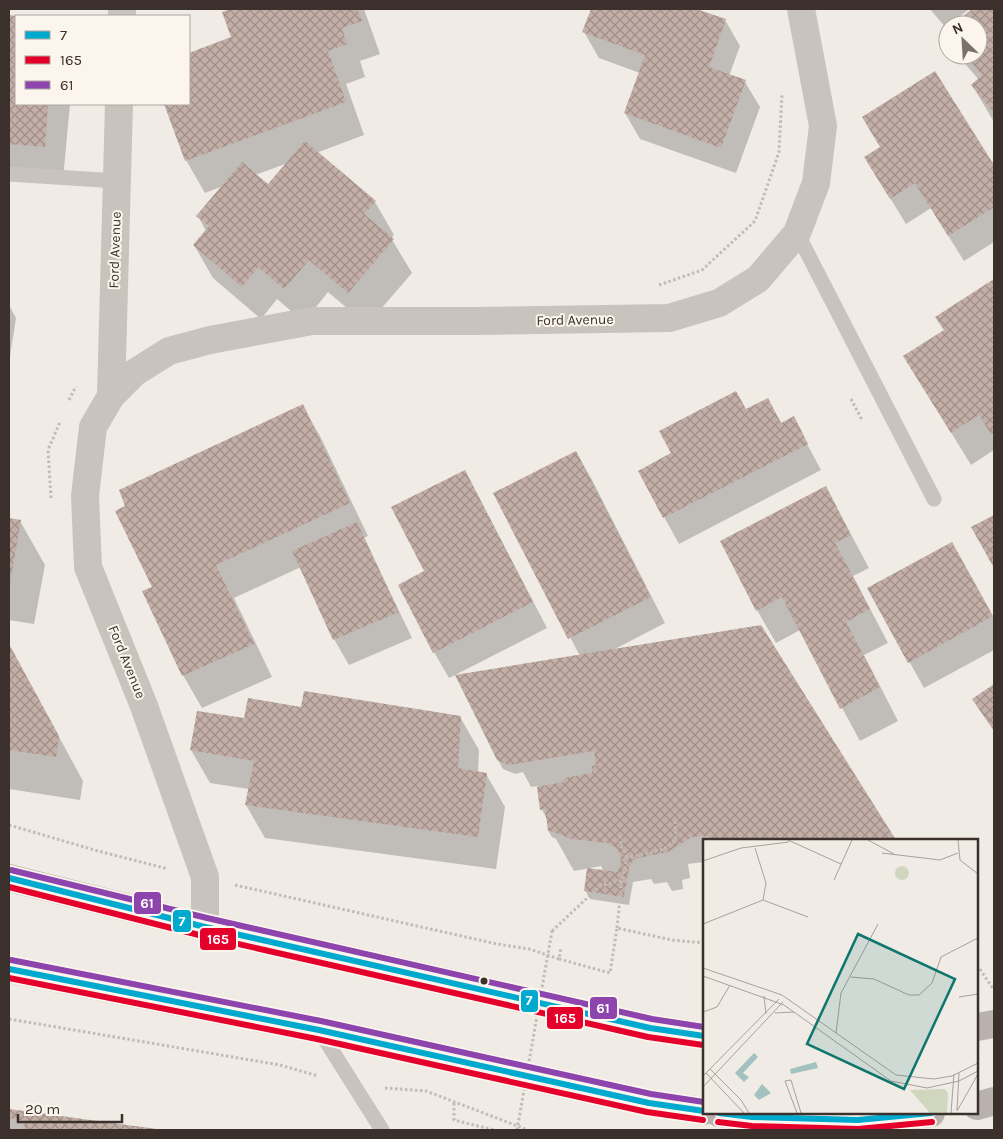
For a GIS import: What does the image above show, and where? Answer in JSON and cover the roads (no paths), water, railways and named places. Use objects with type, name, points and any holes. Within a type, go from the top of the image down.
[{"type":"main road","points":[[9,878],[205,928],[650,1028],[703,1036]]},
{"type":"main road","points":[[9,969],[319,1030],[649,1103],[703,1111]]},
{"type":"main road","points":[[978,1027],[994,1024]]},
{"type":"main road","points":[[978,1106],[994,1101]]},
{"type":"main road","points":[[727,1114],[752,1117],[858,1120],[921,1114]]},
{"type":"street","name":"Ford Avenue","points":[[205,928],[205,877],[144,706],[88,567],[85,496],[93,427],[111,396],[134,374],[169,351],[210,340],[312,321],[669,318],[719,303],[758,279],[797,233],[816,184],[823,126],[801,9]]},
{"type":"street","name":"Ford Avenue","points":[[111,396],[119,105]]},
{"type":"lane","points":[[9,174],[117,181]]},
{"type":"lane","points":[[797,233],[934,499]]},
{"type":"lane","points":[[319,1030],[382,1130]]}]
